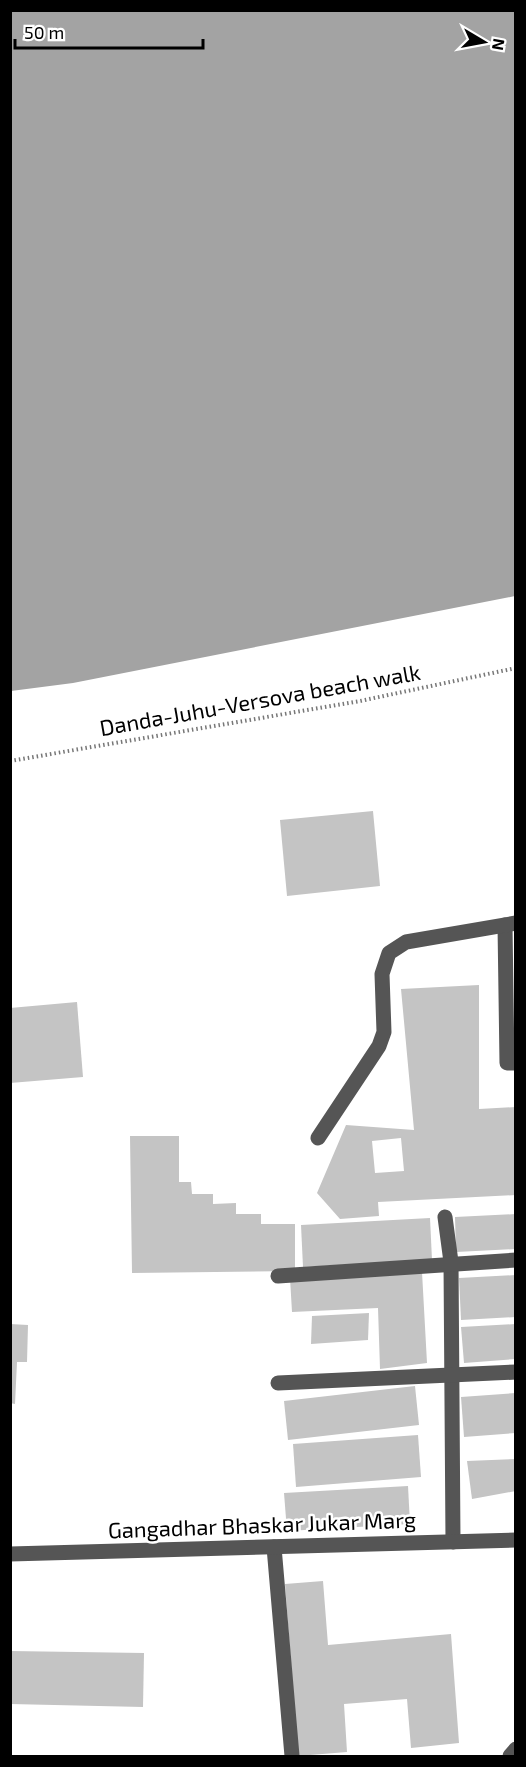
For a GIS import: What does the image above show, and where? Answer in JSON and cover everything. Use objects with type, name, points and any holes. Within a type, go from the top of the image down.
[{"type":"street","points":[[318,1138],[379,1046],[384,1032],[382,974],[389,953],[406,942],[510,924],[507,1063],[516,1063]]},
{"type":"street","points":[[445,1217],[451,1262],[453,1542]]},
{"type":"street","points":[[278,1276],[451,1262],[516,1260]]},
{"type":"street","points":[[278,1383],[452,1373],[516,1372]]},
{"type":"street","name":"Gangadhar Bhaskar Jukar Marg","points":[[10,1554],[516,1540]]},
{"type":"street","points":[[274,1547],[292,1756]]},
{"type":"street","points":[[510,1756],[516,1749]]},
{"type":"path","name":"Danda-Juhu-Versova beach walk","points":[[10,761],[360,700],[516,668]]},
{"type":"shaded area","points":[[10,11],[515,11],[515,596],[73,683],[11,691]]},
{"type":"building","points":[[373,811],[380,886],[287,896],[280,820]]},
{"type":"building","points":[[479,985],[479,1109],[516,1107],[516,1195],[378,1202],[379,1216],[340,1219],[317,1193],[346,1125],[414,1130],[401,989]],"holes":[[[401,1138],[404,1171],[375,1173],[372,1141]]]},
{"type":"building","points":[[77,1002],[83,1077],[10,1083],[10,1008]]},
{"type":"building","points":[[130,1136],[179,1136],[179,1182],[191,1182],[192,1194],[213,1194],[213,1204],[236,1203],[236,1214],[261,1214],[261,1224],[295,1224],[295,1271],[132,1273]]},
{"type":"building","points":[[516,1214],[516,1249],[456,1252],[455,1217]]},
{"type":"building","points":[[430,1218],[432,1260],[303,1267],[301,1225]]},
{"type":"building","points":[[422,1272],[427,1363],[380,1369],[378,1308],[292,1312],[290,1278]]},
{"type":"building","points":[[516,1275],[516,1317],[461,1320],[459,1278]]},
{"type":"building","points":[[369,1313],[368,1340],[311,1344],[312,1316]]},
{"type":"building","points":[[10,1324],[28,1325],[27,1362],[17,1362],[15,1404],[10,1403]]},
{"type":"building","points":[[516,1324],[516,1359],[464,1363],[461,1327]]},
{"type":"building","points":[[415,1386],[419,1425],[288,1440],[284,1401]]},
{"type":"building","points":[[516,1393],[516,1433],[464,1437],[461,1397]]},
{"type":"building","points":[[418,1435],[421,1477],[296,1487],[293,1444]]},
{"type":"building","points":[[516,1459],[516,1491],[472,1499],[467,1461]]},
{"type":"building","points":[[408,1486],[410,1524],[287,1531],[284,1493]]},
{"type":"building","points":[[323,1581],[328,1645],[451,1634],[459,1743],[411,1748],[407,1699],[344,1704],[347,1752],[298,1756],[285,1584]]},
{"type":"building","points":[[10,1651],[144,1653],[143,1707],[10,1704]]}]
